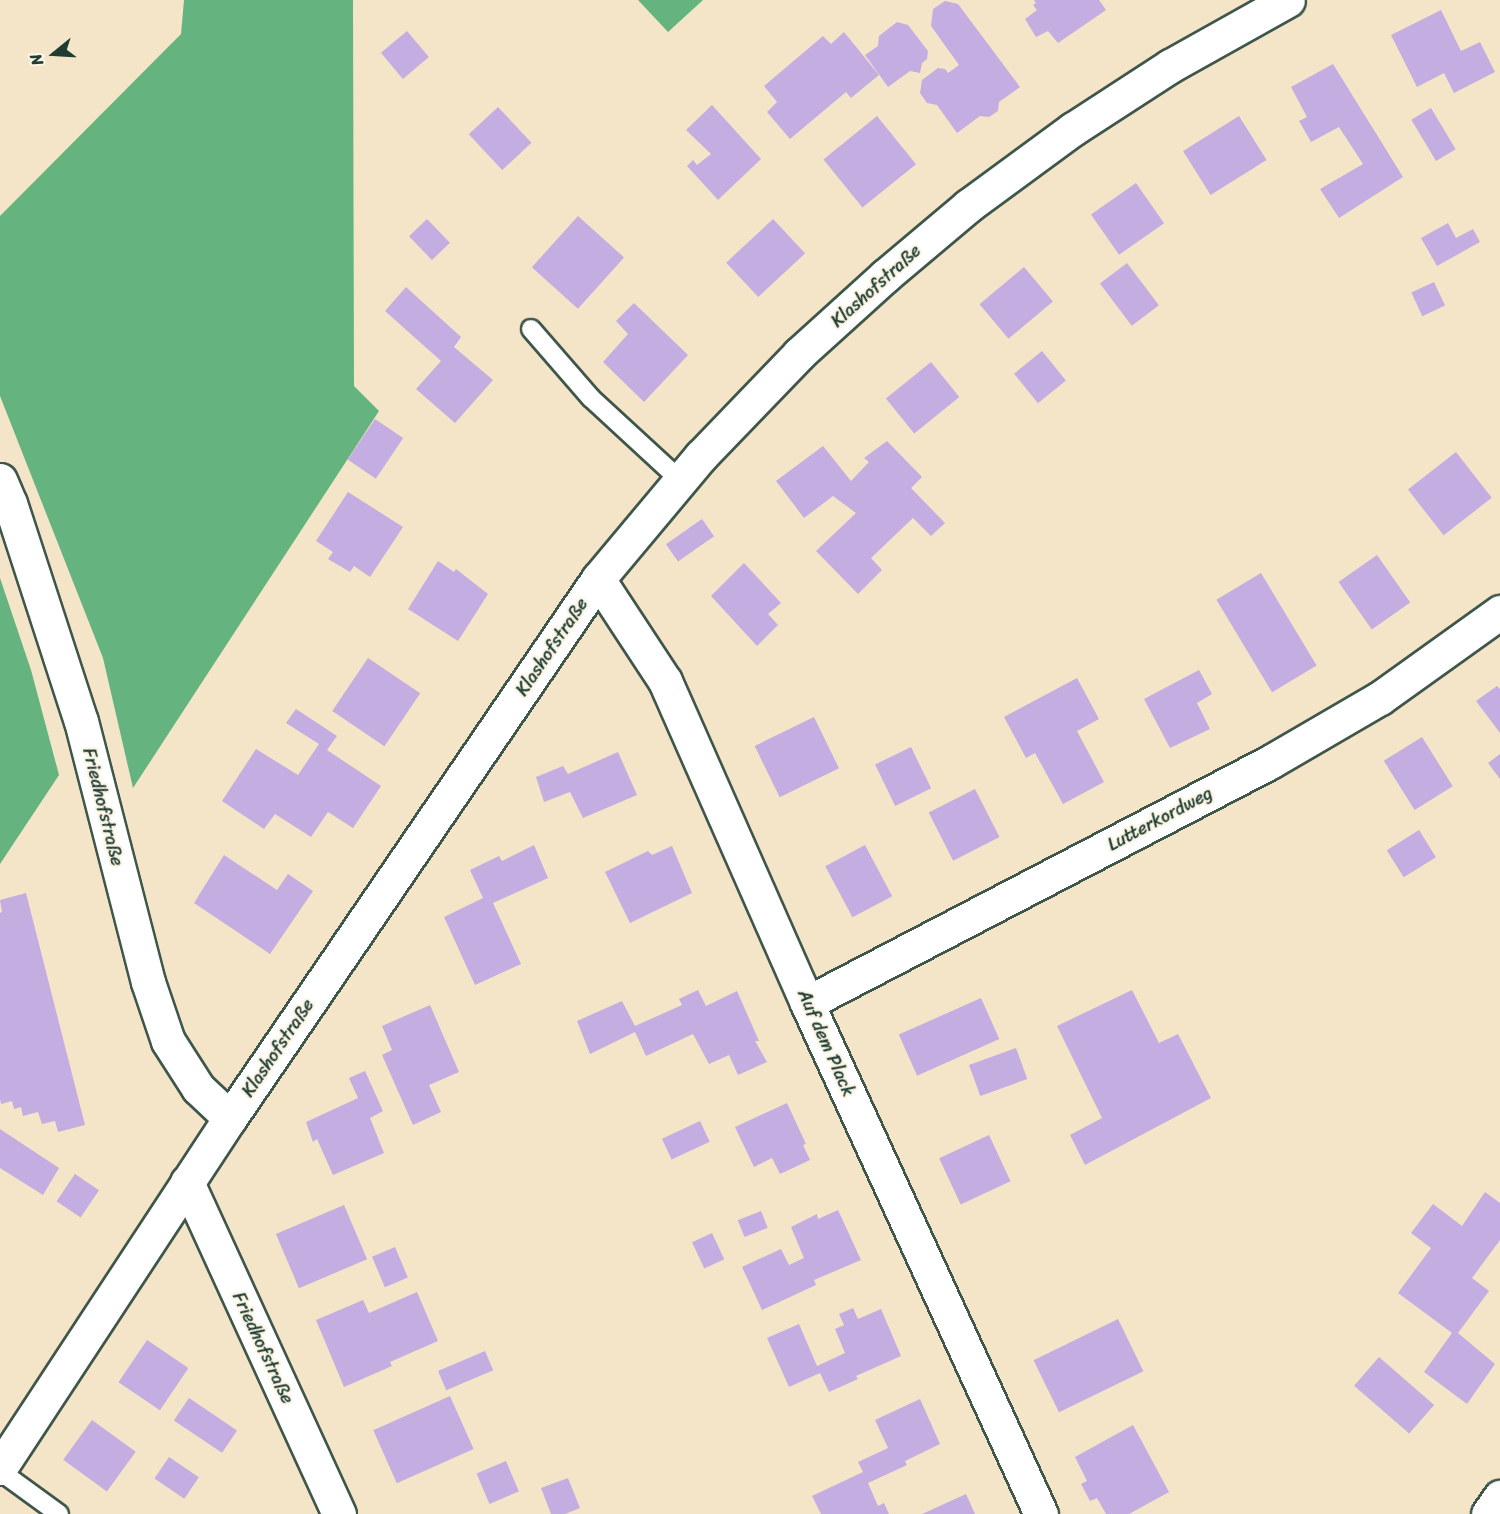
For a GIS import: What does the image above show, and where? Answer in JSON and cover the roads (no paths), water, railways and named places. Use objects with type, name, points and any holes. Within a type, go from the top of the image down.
[{"type":"street","name":"Klashofstraße","points":[[0,1470],[230,1118],[598,579],[681,481],[799,354],[885,276],[968,206],[1073,129],[1170,66],[1288,0]]},
{"type":"street","name":"Friedhofstraße","points":[[0,480],[10,503],[81,721],[148,982],[168,1041],[198,1088],[230,1118]]},
{"type":"street","name":"Auf dem Plack","points":[[598,579],[665,681],[807,1003],[1041,1514]]},
{"type":"street","name":"Lutterkordweg","points":[[807,1003],[1270,762],[1380,698],[1500,612]]},
{"type":"street","name":"Friedhofstraße","points":[[188,1182],[339,1514]]},
{"type":"street","points":[[1488,1514],[1500,1497]]},
{"type":"lane","points":[[531,329],[591,398],[681,481]]},
{"type":"lane","points":[[0,1470],[59,1514]]}]
